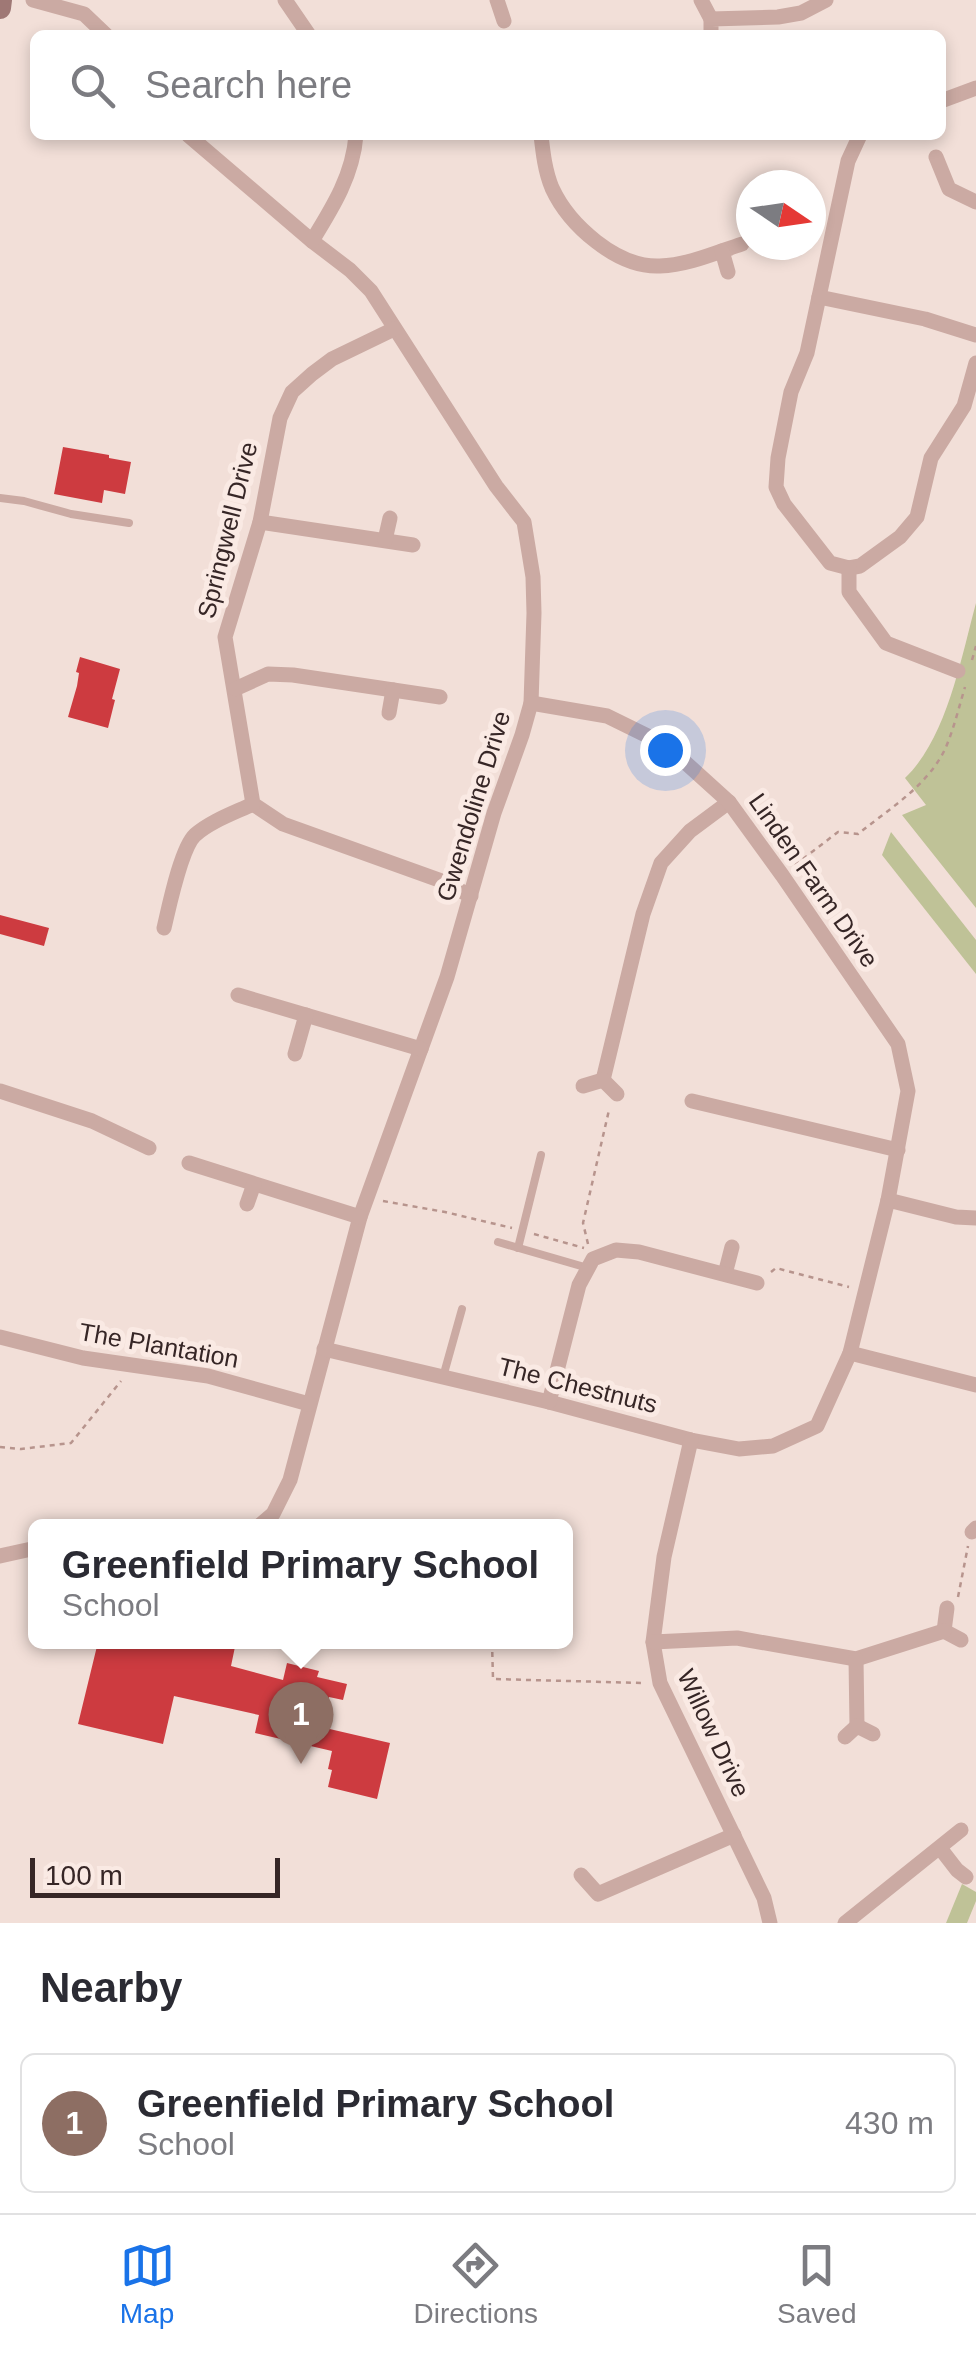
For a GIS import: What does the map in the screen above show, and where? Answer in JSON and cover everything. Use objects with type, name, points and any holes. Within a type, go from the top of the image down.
[{"type":"street","points":[[0,8],[1,0]]},
{"type":"street","points":[[32,0],[84,14],[101,30]]},
{"type":"street","points":[[285,0],[306,30]]},
{"type":"street","points":[[497,0],[504,21]]},
{"type":"street","points":[[701,0],[711,27],[801,13],[826,0]]},
{"type":"street","points":[[946,99],[976,88]]},
{"type":"street","name":"Gwendoline Drive","points":[[194,140],[371,291],[496,486],[524,522],[533,577],[530,703],[522,735],[494,812],[446,978],[360,1218],[290,1480],[267,1519]]},
{"type":"street","points":[[312,241],[338,198],[354,156],[356,140]]},
{"type":"street","points":[[542,140],[553,190],[595,243],[632,261],[655,266],[682,264],[736,246]]},
{"type":"street","points":[[856,140],[848,160],[806,353],[791,392],[776,487],[784,504],[830,564],[860,566],[900,537],[917,517],[931,458],[964,406],[976,363]]},
{"type":"street","points":[[936,157],[949,189],[976,202]]},
{"type":"street","points":[[722,251],[728,272]]},
{"type":"street","points":[[819,298],[925,319],[976,335]]},
{"type":"street","name":"Springwell Drive","points":[[253,804],[225,638],[260,522],[280,418],[292,392],[332,359],[394,329]]},
{"type":"street","points":[[385,540],[390,518]]},
{"type":"street","points":[[260,522],[413,545]]},
{"type":"street","points":[[848,568],[849,592],[886,644],[965,673]]},
{"type":"street","points":[[235,689],[268,674],[440,697]]},
{"type":"street","points":[[389,713],[393,690]]},
{"type":"street","name":"Linden Farm Drive","points":[[530,703],[607,716],[666,745],[729,802],[898,1044],[908,1091],[888,1200],[850,1353],[817,1426]]},
{"type":"street","points":[[603,1080],[643,914],[661,863],[690,831],[729,802]]},
{"type":"street","points":[[164,928],[191,838],[253,804],[283,824],[439,880],[471,896]]},
{"type":"street","points":[[151,897],[171,902]]},
{"type":"street","points":[[238,995],[421,1048]]},
{"type":"street","points":[[295,1054],[306,1015]]},
{"type":"street","points":[[583,1086],[603,1080]]},
{"type":"street","points":[[603,1080],[617,1094]]},
{"type":"street","points":[[0,1092],[92,1121],[149,1148]]},
{"type":"street","points":[[692,1101],[898,1150]]},
{"type":"street","points":[[189,1163],[360,1218]]},
{"type":"street","points":[[247,1204],[254,1184]]},
{"type":"street","points":[[888,1200],[956,1217],[976,1218]]},
{"type":"street","points":[[726,1274],[732,1248]]},
{"type":"street","points":[[549,1402],[579,1285],[593,1259],[616,1250],[639,1252],[757,1283]]},
{"type":"street","name":"The Plantation","points":[[0,1337],[83,1358],[208,1376],[310,1404]]},
{"type":"street","name":"The Chestnuts","points":[[324,1349],[739,1450],[774,1446],[817,1426]]},
{"type":"street","points":[[850,1353],[976,1385]]},
{"type":"street","name":"Willow Drive","points":[[691,1440],[664,1556],[653,1642],[660,1683],[764,1898],[770,1923]]},
{"type":"street","points":[[0,1556],[28,1550]]},
{"type":"street","points":[[944,1632],[947,1608]]},
{"type":"street","points":[[653,1642],[737,1638],[856,1660],[944,1632],[960,1640]]},
{"type":"street","points":[[856,1660],[851,1732],[874,1734]]},
{"type":"street","points":[[845,1923],[960,1830]]},
{"type":"street","points":[[581,1875],[598,1894],[734,1834]]},
{"type":"street","points":[[940,1848],[966,1877]]},
{"type":"lane","points":[[0,498],[129,524]]},
{"type":"lane","points":[[518,1248],[542,1155]]},
{"type":"lane","points":[[498,1242],[588,1268]]},
{"type":"lane","points":[[442,1377],[462,1309]]},
{"type":"path","points":[[782,875],[838,832],[858,834],[932,770],[946,748],[976,646]]},
{"type":"path","points":[[367,1198],[445,1212],[589,1249],[582,1223],[611,1102],[617,1094]]},
{"type":"path","points":[[757,1283],[776,1268],[865,1291]]},
{"type":"path","points":[[0,1447],[71,1443],[134,1364]]},
{"type":"path","points":[[947,1608],[957,1602],[974,1530]]},
{"type":"path","points":[[492,1649],[492,1678],[660,1683]]},
{"type":"green space","points":[[976,603],[976,908],[902,815],[926,805],[905,778],[932,742],[942,720]]},
{"type":"green space","points":[[891,832],[976,940],[976,974],[882,855]]},
{"type":"green space","points":[[962,1884],[976,1892],[967,1923],[946,1923]]},
{"type":"building","points":[[63,447],[131,462],[125,494],[104,490],[102,503],[54,494]]},
{"type":"building","points":[[80,657],[120,669],[108,728],[68,717]]},
{"type":"building","points":[[0,915],[49,928],[44,946],[0,934]]},
{"type":"building","points":[[96,1649],[235,1649],[231,1666],[283,1680],[287,1663],[319,1671],[317,1677],[347,1684],[343,1700],[329,1697],[321,1727],[390,1743],[377,1799],[328,1787],[332,1751],[255,1733],[259,1715],[174,1696],[163,1744],[78,1724]]},
{"type":"place","name":"Greenfield Primary School","points":[[301,1764]]}]
